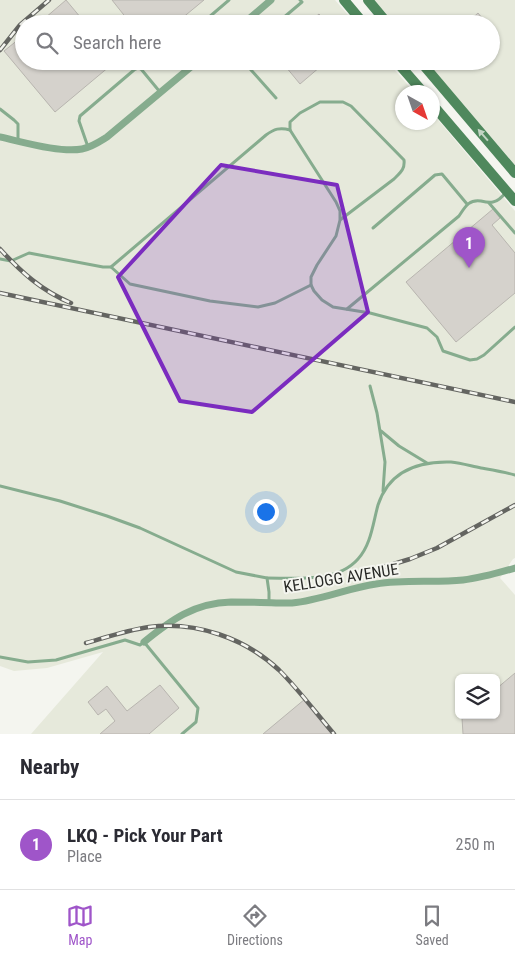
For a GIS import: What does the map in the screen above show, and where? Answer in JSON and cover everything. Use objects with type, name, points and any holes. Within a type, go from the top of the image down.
[{"type":"main road","points":[[344,0],[356,15]]},
{"type":"main road","points":[[368,0],[380,15]]},
{"type":"main road","points":[[404,70],[417,85]]},
{"type":"main road","points":[[428,70],[515,172]]},
{"type":"main road","points":[[440,113],[515,202]]},
{"type":"main road","points":[[507,192],[515,185]]},
{"type":"street","points":[[254,15],[271,0]]},
{"type":"street","points":[[0,137],[59,149],[69,150],[88,147],[107,137],[187,70]]},
{"type":"street","name":"KELLOGG AVENUE","points":[[144,642],[175,618],[194,608],[217,603],[290,603],[327,597],[375,584],[463,580],[515,568]]},
{"type":"lane","points":[[211,15],[229,0]]},
{"type":"lane","points":[[287,15],[302,2],[300,0]]},
{"type":"lane","points":[[88,147],[79,121],[80,116],[134,70]]},
{"type":"lane","points":[[142,70],[160,92]]},
{"type":"lane","points":[[251,70],[276,98]]},
{"type":"lane","points":[[340,220],[394,179],[402,171],[404,160],[351,106],[343,102],[320,102],[300,113],[290,122],[290,130],[340,211],[336,236],[311,277],[310,285],[322,300],[333,307],[370,313],[427,328],[437,337],[443,351],[470,360],[480,358],[515,327]]},
{"type":"lane","points":[[0,109],[18,124],[18,141]]},
{"type":"lane","points":[[0,259],[11,261],[29,253],[103,267],[110,266],[266,135],[278,128],[290,130]]},
{"type":"lane","points":[[373,228],[435,175],[442,174],[467,204]]},
{"type":"lane","points":[[347,309],[459,216],[467,204],[477,200],[489,203],[496,202],[507,192]]},
{"type":"lane","points":[[489,203],[515,233]]},
{"type":"lane","points":[[110,266],[130,284],[210,301],[258,307],[275,303],[310,285]]},
{"type":"lane","points":[[370,386],[377,413],[385,462],[383,493]]},
{"type":"lane","points":[[380,430],[399,446],[427,463]]},
{"type":"lane","points":[[0,486],[60,501],[107,516],[148,531],[236,572],[267,578],[305,578],[322,577],[336,573],[358,559],[364,550],[375,521],[378,505],[383,493],[390,482],[402,472],[427,463],[452,462],[515,474]]},
{"type":"lane","points":[[267,578],[268,602]]},
{"type":"lane","points":[[0,657],[28,662],[56,660],[125,640],[140,645],[144,642],[198,708],[196,722],[182,734]]},
{"type":"highlighted area","points":[[221,165],[337,185],[368,312],[252,412],[180,401],[118,277]]},
{"type":"shaded area","points":[[0,0],[335,0],[348,15],[15,15],[15,70],[395,70],[408,85],[395,85],[395,130],[440,130],[440,122],[515,211],[515,558],[500,578],[515,595],[515,734],[31,734],[103,652],[47,668],[14,671],[0,666]]},
{"type":"shaded area","points":[[374,0],[515,0],[515,165],[434,70],[500,70],[500,15],[387,15]]},
{"type":"building","points":[[66,0],[78,15],[48,15]]},
{"type":"building","points":[[112,0],[204,0],[186,15],[124,15]]},
{"type":"building","points":[[15,42],[15,64],[4,51]]},
{"type":"building","points":[[20,70],[105,70],[55,112]]},
{"type":"building","points":[[288,70],[316,70],[300,84]]},
{"type":"building","points":[[493,209],[500,218],[492,225],[515,253],[515,293],[456,342],[406,282]]},
{"type":"building","points":[[515,673],[515,734],[463,734],[462,719],[500,719],[500,686]]},
{"type":"building","points":[[160,685],[179,708],[149,734],[100,734],[115,721],[106,709],[98,715],[88,702],[107,686],[127,711]]},
{"type":"building","points":[[305,699],[334,734],[263,734]]},
{"type":"railway","points":[[32,15],[49,0]]},
{"type":"railway","points":[[0,50],[15,31]]},
{"type":"railway","points":[[0,249],[32,280],[51,293],[71,303]]},
{"type":"railway","points":[[0,293],[515,402]]},
{"type":"railway","points":[[364,573],[410,559],[437,548],[515,505]]},
{"type":"railway","points":[[86,643],[149,627],[184,627],[219,634],[251,649],[279,670],[334,734]]},
{"type":"place","name":"LKQ - Pick Your Part","points":[[469,268]]}]
